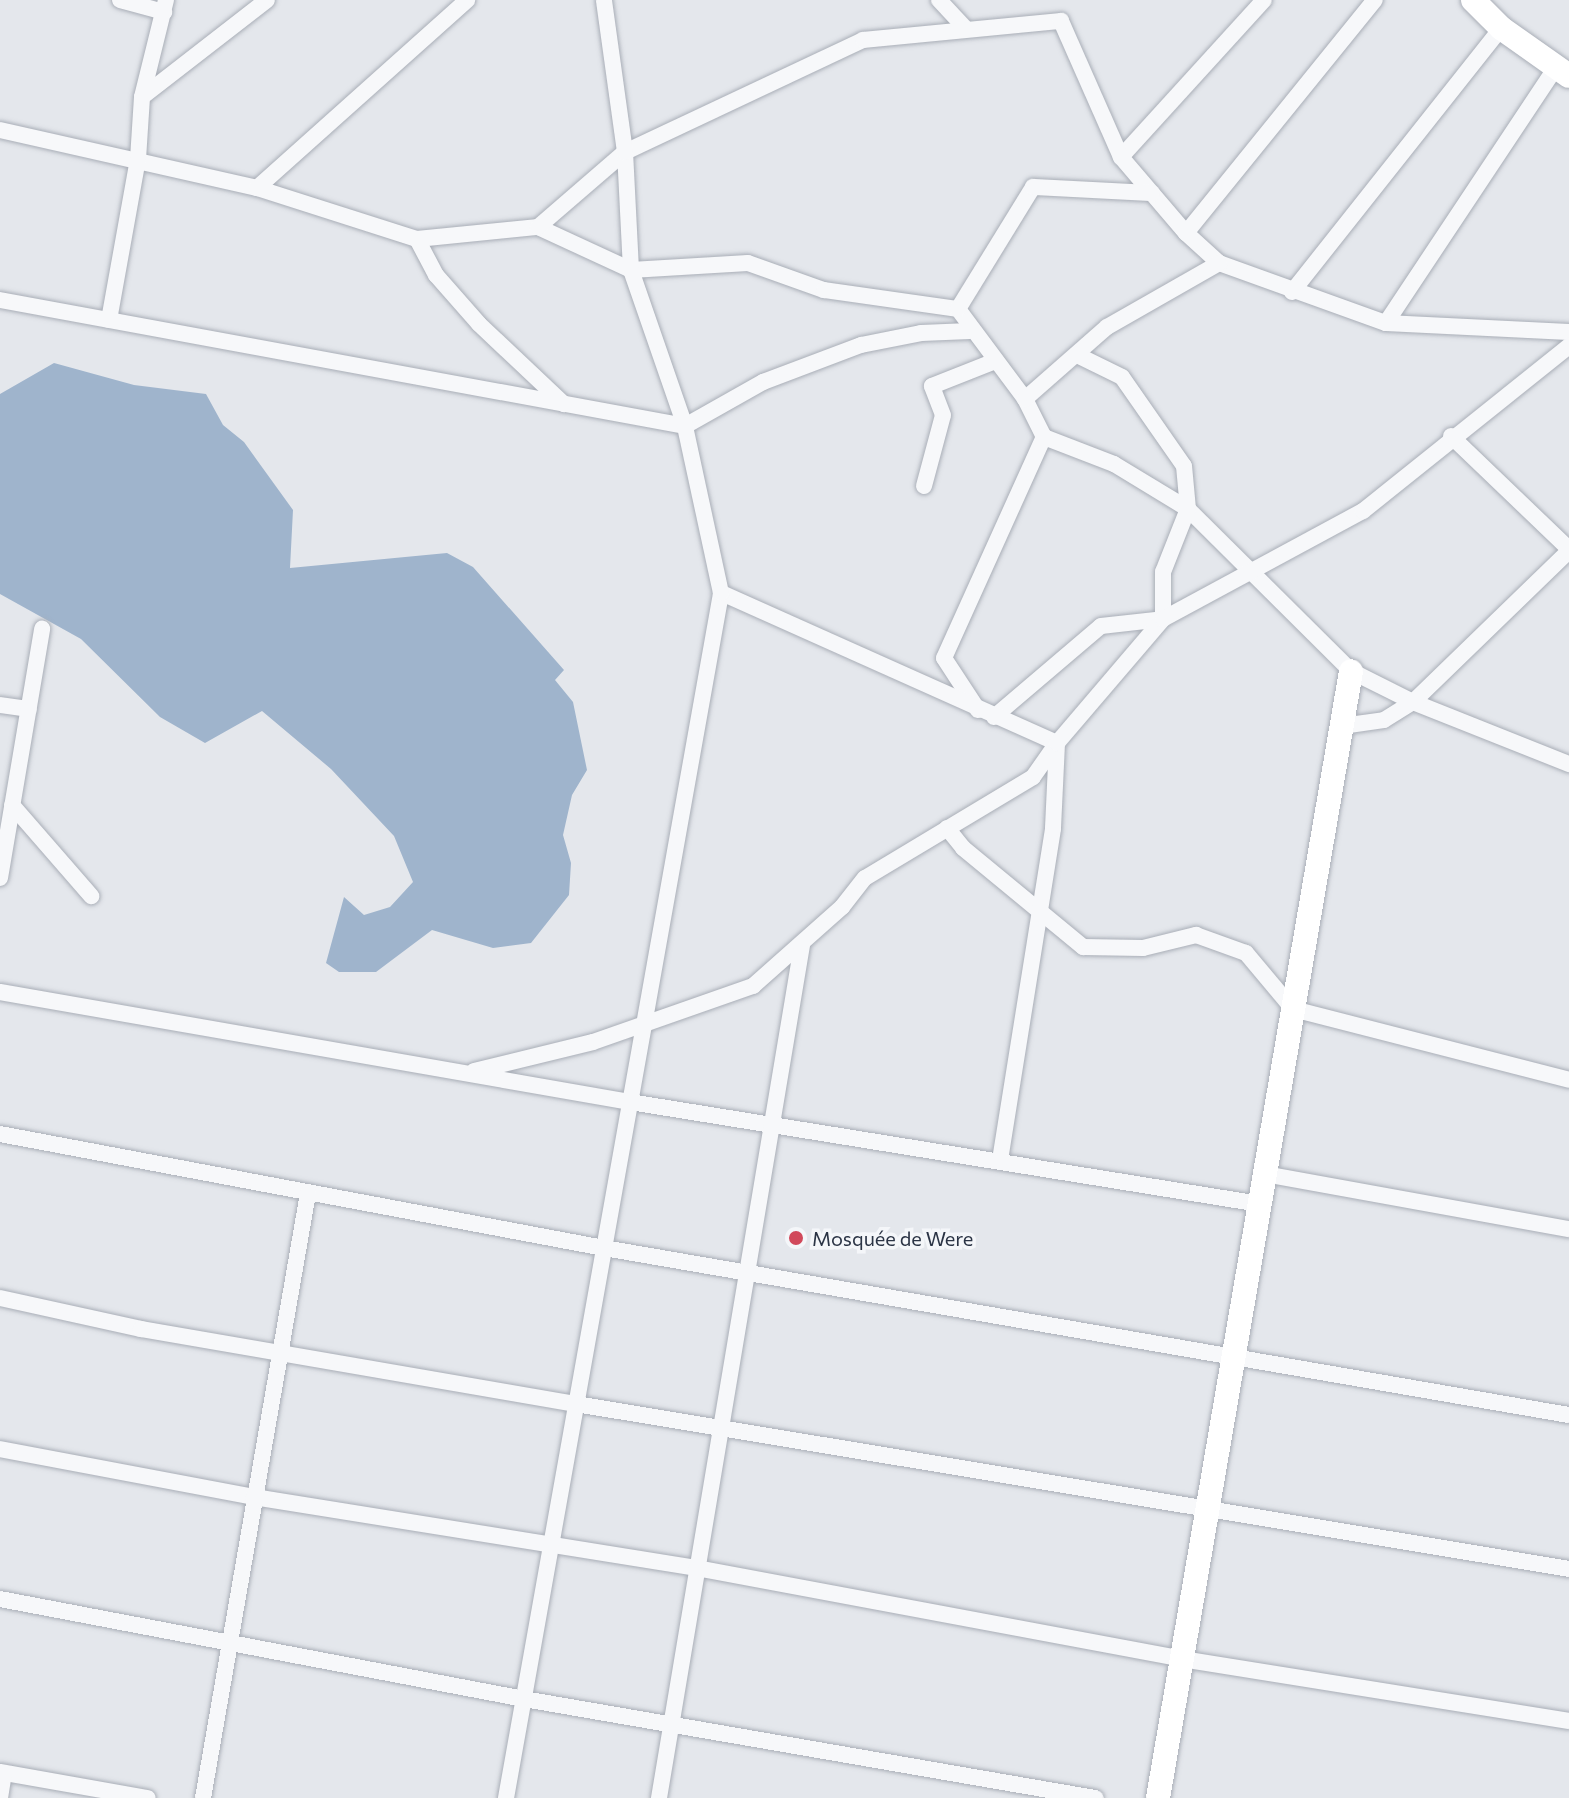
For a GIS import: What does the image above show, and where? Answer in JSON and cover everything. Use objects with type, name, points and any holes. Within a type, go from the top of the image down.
[{"type":"street","points":[[109,320],[138,159],[142,97],[165,6],[120,0]]},
{"type":"street","points":[[142,97],[267,0]]},
{"type":"street","points":[[257,188],[467,0]]},
{"type":"street","points":[[506,1798],[721,593],[685,426],[631,270],[625,152],[604,0]]},
{"type":"street","points":[[939,0],[964,27]]},
{"type":"street","points":[[1121,157],[1264,0]]},
{"type":"street","points":[[1186,233],[1375,0]]},
{"type":"street","points":[[1386,323],[1562,72],[1501,28],[1473,0]]},
{"type":"street","points":[[538,227],[625,152],[863,40],[964,27],[1061,21],[1121,157],[1186,233],[1219,263],[1292,292],[1386,323],[1569,332]]},
{"type":"street","points":[[1292,292],[1501,28]]},
{"type":"street","points":[[0,130],[257,188],[417,239],[538,227],[631,270],[748,263],[824,290],[958,309]]},
{"type":"street","points":[[958,309],[1033,187],[1152,193]]},
{"type":"street","points":[[417,239],[436,275],[479,324],[564,404]]},
{"type":"street","points":[[1025,399],[1107,327],[1219,263]]},
{"type":"street","points":[[0,300],[685,426],[763,382],[861,345],[970,331]]},
{"type":"street","points":[[958,309],[970,331],[1025,399],[1044,437],[1114,464],[1188,509],[1249,575],[1351,671],[1413,702],[1569,764]]},
{"type":"street","points":[[986,714],[1101,626],[1163,619],[1363,511],[1451,436],[1569,346]]},
{"type":"street","points":[[466,1073],[593,1042],[644,1021],[753,986],[802,945],[865,878],[1033,777],[1057,743],[1163,619],[1163,572],[1188,509],[1184,466],[1156,420],[1139,405],[1122,377],[1077,355]]},
{"type":"street","points":[[924,486],[943,415],[932,386],[995,361]]},
{"type":"street","points":[[1342,726],[1384,720],[1413,702],[1569,550],[1451,436]]},
{"type":"street","points":[[986,714],[944,658],[1044,437]]},
{"type":"street","points":[[721,593],[986,714],[1057,743]]},
{"type":"street","points":[[0,878],[42,629]]},
{"type":"street","points":[[1158,1798],[1351,671]]},
{"type":"street","points":[[0,705],[29,709]]},
{"type":"street","points":[[1000,1160],[1053,828],[1057,743]]},
{"type":"street","points":[[12,805],[91,896]]},
{"type":"street","points":[[947,828],[963,848],[1083,947],[1143,948],[1196,935],[1246,953],[1293,1009],[1569,1080]]},
{"type":"street","points":[[659,1798],[802,945]]},
{"type":"street","points":[[0,992],[630,1102],[772,1122],[1260,1204]]},
{"type":"street","points":[[0,1134],[604,1248],[748,1269],[1569,1415]]},
{"type":"street","points":[[1265,1174],[1569,1229]]},
{"type":"street","points":[[203,1798],[308,1193]]},
{"type":"street","points":[[0,1298],[280,1352],[576,1404],[721,1425],[1569,1569]]},
{"type":"street","points":[[0,1449],[254,1497],[697,1568],[1182,1659],[1569,1721]]},
{"type":"street","points":[[0,1599],[524,1699],[672,1721],[1095,1798]]},
{"type":"street","points":[[0,1798],[2,1772],[148,1798]]},
{"type":"water","points":[[54,363],[134,385],[206,394],[223,425],[244,442],[293,510],[290,568],[447,553],[473,567],[564,670],[555,680],[573,702],[587,770],[572,795],[563,835],[571,863],[569,895],[531,943],[493,948],[432,930],[376,972],[339,972],[326,963],[344,897],[364,915],[390,907],[413,882],[394,836],[331,769],[262,711],[205,743],[160,717],[81,639],[0,594],[0,394]]},
{"type":"place","name":"Mosquée de Were","points":[[796,1238]]}]
